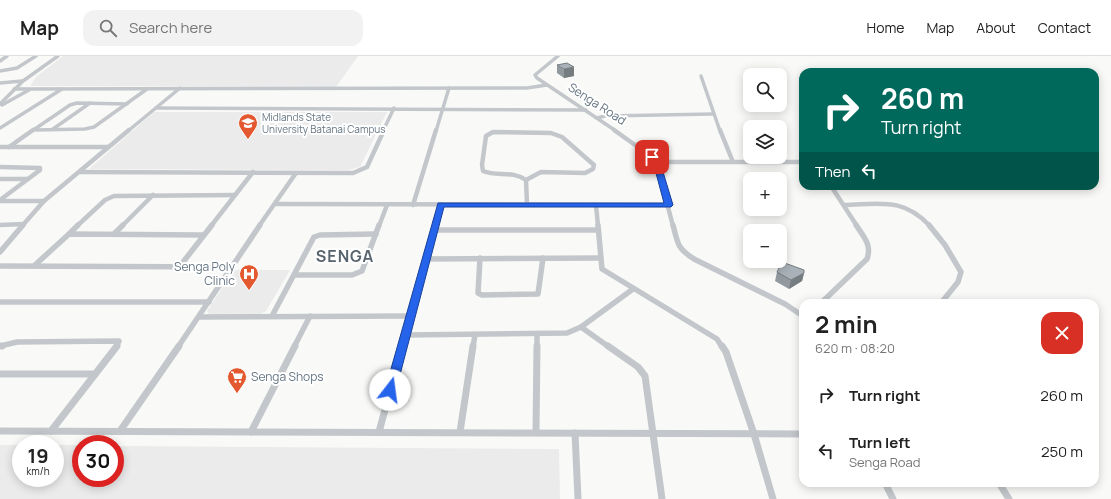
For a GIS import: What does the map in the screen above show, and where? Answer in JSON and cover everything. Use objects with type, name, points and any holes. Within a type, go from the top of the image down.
[{"type":"street","points":[[0,61],[7,56]]},
{"type":"street","points":[[0,71],[17,68],[36,56]]},
{"type":"street","points":[[0,105],[22,81],[58,56]]},
{"type":"street","name":"Senga Road","points":[[558,56],[535,75],[547,85],[644,150],[656,162],[669,205],[679,248],[694,259],[799,314]]},
{"type":"street","points":[[701,76],[713,114],[733,162]]},
{"type":"street","points":[[0,83],[22,81]]},
{"type":"street","points":[[14,89],[527,88],[547,85]]},
{"type":"street","points":[[35,130],[86,129],[94,127],[147,88]]},
{"type":"street","points":[[0,252],[44,201],[180,88]]},
{"type":"street","points":[[413,205],[449,88]]},
{"type":"street","points":[[0,105],[31,89]]},
{"type":"street","points":[[0,128],[63,89]]},
{"type":"street","points":[[9,147],[70,105],[90,103],[127,104]]},
{"type":"street","points":[[52,129],[90,103]]},
{"type":"street","points":[[156,108],[442,108],[586,110]]},
{"type":"street","points":[[79,172],[346,173],[367,167],[394,108]]},
{"type":"street","points":[[597,118],[605,116],[713,114]]},
{"type":"street","points":[[493,132],[552,133],[562,137],[594,165],[594,169],[586,173],[541,172],[526,180],[516,173],[489,173],[482,171],[486,134],[493,132]]},
{"type":"street","points":[[0,147],[108,147]]},
{"type":"street","points":[[656,162],[799,162]]},
{"type":"street","points":[[0,167],[40,168],[40,170],[0,200]]},
{"type":"street","points":[[180,266],[253,172]]},
{"type":"street","points":[[120,431],[296,173]]},
{"type":"street","points":[[0,179],[28,179]]},
{"type":"street","points":[[526,180],[527,204]]},
{"type":"street","points":[[825,299],[867,259],[870,251],[868,243],[833,190]]},
{"type":"street","points":[[35,265],[109,198],[119,195],[235,195]]},
{"type":"street","points":[[114,234],[153,195]]},
{"type":"street","points":[[0,200],[44,201]]},
{"type":"street","points":[[276,204],[669,205]]},
{"type":"street","points":[[379,432],[441,204]]},
{"type":"street","points":[[295,275],[346,275],[359,273],[364,269],[387,205]]},
{"type":"street","points":[[596,205],[602,269],[701,329],[722,344],[734,370],[773,499]]},
{"type":"street","points":[[844,205],[899,206],[917,212],[952,255],[961,272],[958,282],[944,299]]},
{"type":"street","points":[[0,225],[24,224]]},
{"type":"street","points":[[434,230],[598,230]]},
{"type":"street","points":[[69,234],[204,235]]},
{"type":"street","points":[[272,316],[314,237],[320,235],[376,234]]},
{"type":"street","points":[[480,258],[478,293],[482,295],[531,295],[539,292],[543,258]]},
{"type":"street","points":[[426,259],[600,258]]},
{"type":"street","points":[[0,266],[231,267]]},
{"type":"street","points":[[405,335],[567,334],[581,327],[633,289]]},
{"type":"street","points":[[1,303],[209,302]]},
{"type":"street","points":[[251,432],[310,316]]},
{"type":"street","points":[[199,317],[410,316]]},
{"type":"street","points":[[581,327],[638,367],[644,373],[646,378],[662,499]]},
{"type":"street","points":[[460,432],[475,335]]},
{"type":"street","points":[[536,432],[537,335]]},
{"type":"street","points":[[0,346],[17,342],[119,341],[51,431]]},
{"type":"street","points":[[0,374],[95,374]]},
{"type":"street","points":[[0,431],[799,434]]},
{"type":"street","points":[[575,433],[578,499]]},
{"type":"street","points":[[887,487],[893,499]]},
{"type":"street","points":[[1002,487],[1009,499]]},
{"type":"shaded area","points":[[63,56],[358,56],[336,87],[30,86],[36,77]]},
{"type":"shaded area","name":"Midlands State University Batanai Campus","points":[[154,112],[387,112],[360,167],[348,170],[89,169]]},
{"type":"shaded area","name":"Senga Poly Clinic","points":[[234,270],[290,270],[266,311],[257,316],[210,316],[207,311]]},
{"type":"shaded area","points":[[0,445],[12,445],[12,487],[64,487],[64,445],[72,445],[72,487],[124,487],[124,446],[559,449],[560,499],[0,499]]},
{"type":"building","points":[[567,63],[574,67],[564,69],[557,65]]},
{"type":"building","points":[[787,264],[804,270],[804,273],[791,280],[777,272],[779,268],[787,268]]},
{"type":"place","name":"Midlands State University Batanai Campus","points":[[248,140]]},
{"type":"place","name":"Senga Poly Clinic","points":[[249,291]]},
{"type":"place","name":"Senga Shops","points":[[237,394]]},
{"type":"district","name":"SENGA","points":[[345,256]]},
{"type":"route","points":[[390,390],[441,204],[669,205],[656,162],[652,157]]}]
